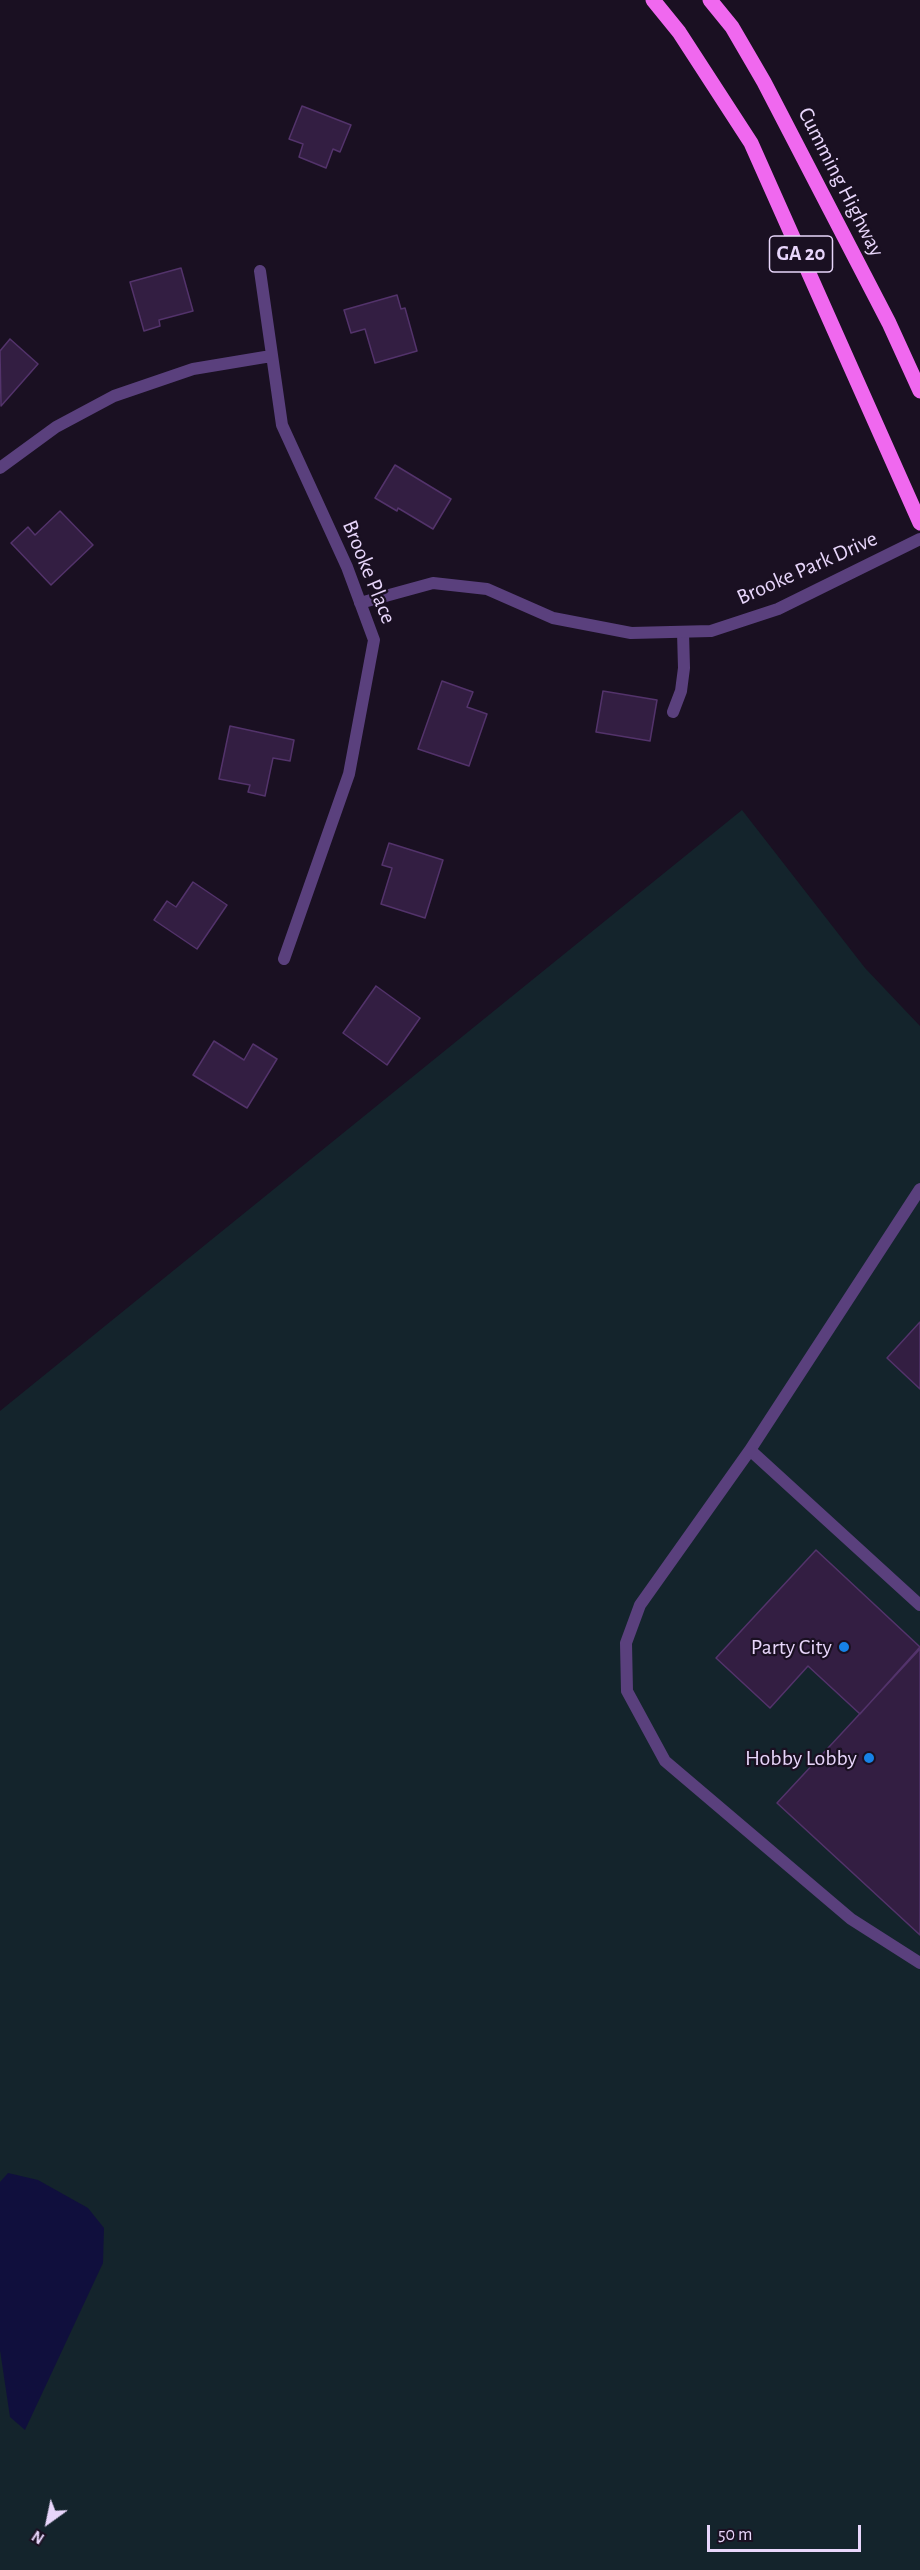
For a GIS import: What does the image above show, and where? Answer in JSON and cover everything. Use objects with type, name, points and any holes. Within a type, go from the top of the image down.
[{"type":"main road","name":"GA 20","points":[[653,0],[678,32],[751,143],[920,523]]},
{"type":"main road","name":"Cumming Highway","points":[[710,0],[732,27],[764,82],[889,323],[920,391]]},
{"type":"street","name":"Brooke Place","points":[[260,271],[282,425],[347,567],[374,640],[350,774],[284,959]]},
{"type":"street","points":[[0,468],[56,427],[114,396],[193,369],[271,356]]},
{"type":"street","name":"Brooke Park Drive","points":[[360,603],[433,583],[487,589],[553,618],[631,633],[711,631],[778,609],[920,539]]},
{"type":"street","points":[[673,712],[682,679],[683,632]]},
{"type":"street","points":[[920,1189],[750,1450],[640,1605],[626,1643],[627,1691],[665,1761],[851,1919],[920,1963]]},
{"type":"street","points":[[750,1450],[920,1605]]},
{"type":"shaded area","points":[[742,810],[865,968],[920,1026],[920,2570],[0,2570],[0,1411]]},
{"type":"shaded area","points":[[8,2173],[38,2180],[88,2208],[104,2228],[103,2263],[25,2430],[10,2417],[0,2350],[0,2182]]},
{"type":"building","points":[[302,106],[351,125],[340,152],[333,149],[326,168],[299,157],[303,144],[289,139]]},
{"type":"building","points":[[181,268],[193,311],[159,320],[160,326],[144,331],[130,282]]},
{"type":"building","points":[[397,295],[401,309],[405,308],[417,351],[375,363],[365,329],[351,333],[344,310]]},
{"type":"building","points":[[10,339],[38,364],[1,406],[0,351]]},
{"type":"building","points":[[395,465],[451,499],[433,529],[398,508],[397,511],[375,498]]},
{"type":"building","points":[[60,511],[93,545],[51,585],[11,543],[28,527],[35,535]]},
{"type":"building","points":[[442,681],[473,692],[467,707],[487,714],[469,766],[418,749]]},
{"type":"building","points":[[603,691],[657,700],[650,741],[596,732]]},
{"type":"building","points":[[230,726],[294,740],[290,761],[273,758],[265,796],[248,792],[250,785],[219,779]]},
{"type":"building","points":[[389,843],[443,860],[425,918],[381,904],[392,868],[382,865]]},
{"type":"building","points":[[193,882],[227,905],[197,949],[154,920],[167,901],[176,907]]},
{"type":"building","points":[[376,986],[420,1018],[387,1065],[343,1033]]},
{"type":"building","points":[[214,1041],[244,1060],[253,1044],[277,1059],[247,1108],[193,1075]]},
{"type":"building","points":[[920,1322],[920,1389],[887,1358]]},
{"type":"building","points":[[816,1550],[920,1647],[860,1714],[808,1666],[770,1708],[716,1658]]},
{"type":"building","name":"Hobby Lobby","points":[[920,1649],[920,1935],[777,1803]]},
{"type":"place","name":"Party City","points":[[844,1647]]},
{"type":"place","name":"Hobby Lobby","points":[[869,1758]]}]
